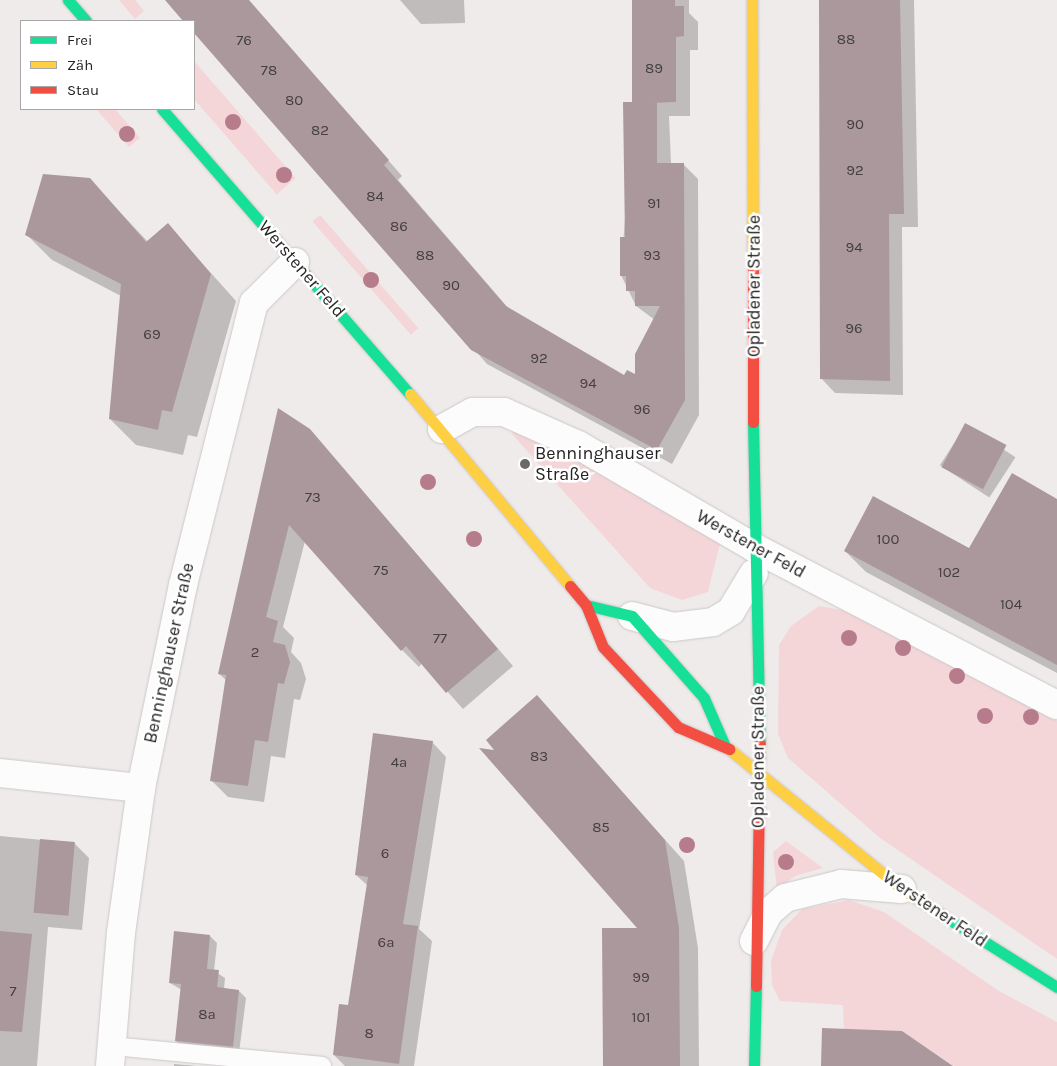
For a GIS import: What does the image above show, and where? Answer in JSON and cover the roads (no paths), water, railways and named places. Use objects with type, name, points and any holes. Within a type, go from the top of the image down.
[{"type":"main road","points":[[68,0],[85,20]]},
{"type":"main road","name":"Opladener Straße","points":[[752,0],[755,561],[761,775],[754,942],[754,1066]]},
{"type":"main road","name":"Werstener Feld","points":[[163,110],[442,429],[586,606],[603,647],[663,712],[695,737],[725,746],[902,889],[1057,987]]},
{"type":"main road","points":[[586,606],[632,616]]},
{"type":"main road","name":"Werstener Feld","points":[[632,616],[704,698],[725,746]]},
{"type":"street","name":"Benninghauser Straße","points":[[111,1056],[141,788],[183,585],[254,303],[295,262]]},
{"type":"street","name":"Werstener Feld","points":[[442,429],[473,412],[504,412],[578,445],[755,561],[1057,704]]},
{"type":"street","points":[[632,616],[673,627],[713,622],[731,611],[755,561]]},
{"type":"street","points":[[0,773],[141,788]]},
{"type":"street","name":"Opladener Straße","points":[[754,942],[768,913],[786,898],[841,884],[902,889]]},
{"type":"lane","points":[[111,1056],[322,1066]]},
{"type":"place","name":"Benninghauser Straße","points":[[525,464]]}]
